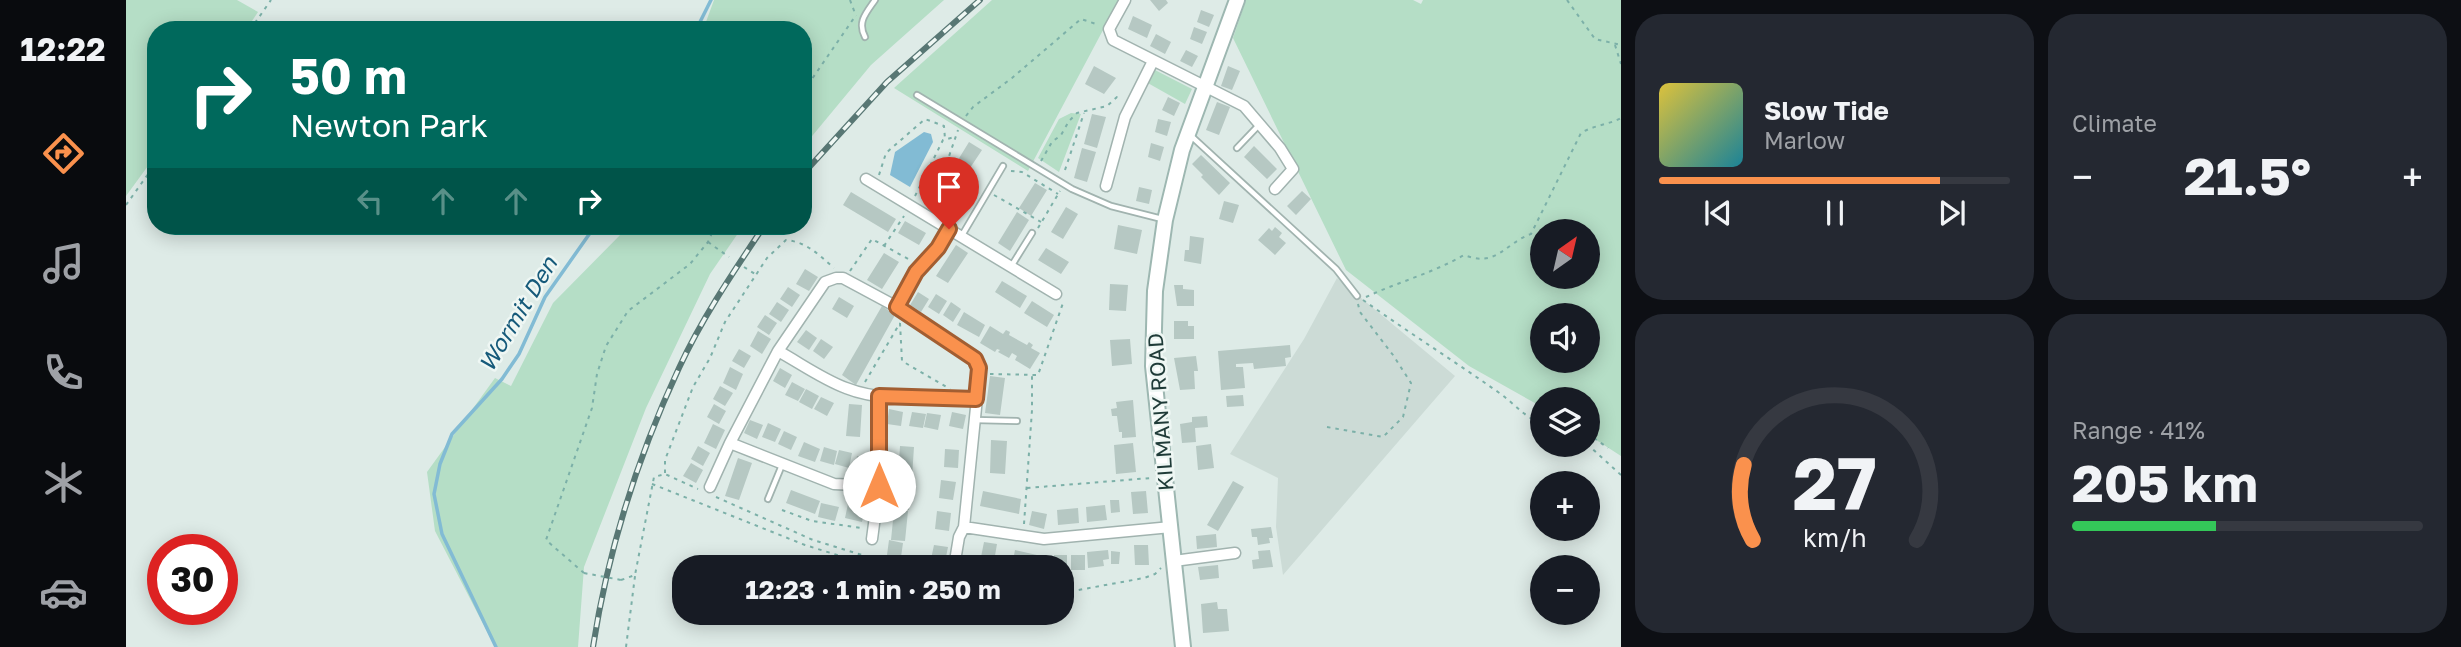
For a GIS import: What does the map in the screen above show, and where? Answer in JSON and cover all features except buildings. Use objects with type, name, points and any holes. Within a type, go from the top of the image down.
[{"type":"main road","name":"KILMANY ROAD","points":[[1183,647],[1153,366],[1155,291],[1165,219],[1187,132],[1237,0]]},
{"type":"street","points":[[1125,0],[1110,29],[1113,40],[1153,61],[1203,93],[1244,106],[1280,148],[1293,169],[1275,189]]},
{"type":"street","points":[[1106,186],[1125,117],[1153,61]]},
{"type":"street","points":[[866,179],[1056,294]]},
{"type":"street","points":[[897,307],[920,266],[935,252],[949,229]]},
{"type":"street","points":[[709,490],[778,351],[825,282],[836,278],[844,279],[897,307],[979,363],[964,527],[956,555]]},
{"type":"street","points":[[778,351],[846,388],[879,396],[976,399]]},
{"type":"street","points":[[873,534],[879,486],[879,396]]},
{"type":"street","points":[[730,443],[834,484],[879,486]]},
{"type":"street","points":[[964,527],[1044,539],[1171,527]]},
{"type":"street","points":[[1174,558],[1235,553]]},
{"type":"lane","points":[[865,37],[860,28],[862,19],[875,0]]},
{"type":"lane","points":[[918,95],[1064,184],[1111,206],[1165,219]]},
{"type":"lane","points":[[1237,148],[1259,125]]},
{"type":"lane","points":[[1187,132],[1336,269],[1359,298]]},
{"type":"lane","points":[[961,237],[1002,167]]},
{"type":"lane","points":[[1011,266],[1032,233]]},
{"type":"lane","points":[[974,420],[1017,421]]},
{"type":"lane","points":[[768,499],[783,464]]},
{"type":"path","points":[[256,21],[271,0]]},
{"type":"path","points":[[812,79],[856,16],[850,0]]},
{"type":"path","points":[[1567,0],[1595,39],[1621,46]]},
{"type":"path","points":[[961,122],[973,107],[1012,78],[1081,19],[1110,29]]},
{"type":"path","points":[[1615,44],[1621,64]]},
{"type":"path","points":[[1037,168],[1052,142],[1061,135],[1077,113],[1107,106],[1117,97],[1135,97]]},
{"type":"path","points":[[1065,170],[1084,112]]},
{"type":"path","points":[[1359,298],[1412,281],[1464,255],[1476,260],[1504,252],[1531,234],[1581,133],[1590,128],[1611,124],[1621,118]]},
{"type":"path","points":[[875,185],[886,153],[925,120],[944,126],[945,140]]},
{"type":"path","points":[[884,246],[915,209],[946,165],[956,137],[943,141],[915,209]]},
{"type":"path","points":[[1002,167],[1022,172],[1058,194]]},
{"type":"path","points":[[126,205],[147,176]]},
{"type":"path","points":[[1032,233],[1064,184]]},
{"type":"path","points":[[988,191],[1041,222]]},
{"type":"path","points":[[635,575],[621,580],[584,573],[546,540],[592,408],[597,374],[606,346],[628,311],[690,264],[711,235]]},
{"type":"path","points":[[665,474],[665,460],[693,387],[710,358],[725,322],[767,258],[786,240],[799,241],[814,250],[844,279],[872,239],[920,266]]},
{"type":"path","points":[[708,242],[729,257]]},
{"type":"path","points":[[744,267],[755,275]]},
{"type":"path","points":[[979,373],[1038,375],[1065,297],[1056,294]]},
{"type":"path","points":[[1359,298],[1500,394],[1530,419]]},
{"type":"path","points":[[1327,427],[1383,437],[1403,417],[1410,383],[1393,355],[1360,312],[1359,298]]},
{"type":"path","points":[[860,391],[900,323],[902,361],[947,386],[961,398]]},
{"type":"path","points":[[1023,536],[1032,374]]},
{"type":"path","points":[[1600,442],[1608,448]]},
{"type":"path","points":[[1600,456],[1621,475]]},
{"type":"path","points":[[626,647],[635,575],[654,477],[665,474],[698,489]]},
{"type":"path","points":[[1026,488],[1165,477]]},
{"type":"path","points":[[652,484],[805,545],[837,555]]},
{"type":"path","points":[[709,490],[813,540],[862,555]]},
{"type":"path","points":[[782,510],[812,521],[873,534]]},
{"type":"path","points":[[1074,591],[1144,579],[1174,558]]},
{"type":"shaded area","points":[[1337,278],[1455,376],[1283,575],[1276,527],[1278,478],[1230,454],[1304,339]]},
{"type":"green space","points":[[126,0],[237,0],[258,12],[252,21],[147,21],[147,167],[126,196]]},
{"type":"green space","points":[[714,0],[944,0],[871,65],[812,136],[812,21],[706,21]]},
{"type":"green space","points":[[992,0],[1119,0],[1028,171],[894,88]]},
{"type":"green space","points":[[1246,0],[1413,0],[1421,4],[1423,0],[1621,0],[1621,456],[1600,442],[1600,387],[1530,387],[1530,400],[1469,366],[1346,270],[1233,38]]},
{"type":"green space","points":[[1153,69],[1192,89],[1185,104],[1146,82]]},
{"type":"green space","points":[[1071,113],[1081,114],[1059,172],[1038,158],[1059,119]]},
{"type":"green space","points":[[620,235],[737,235],[710,274],[646,408],[584,567],[578,647],[495,647],[435,531],[427,472],[495,378],[511,386],[553,303]]},
{"type":"water","points":[[924,132],[931,134],[933,142],[910,187],[890,175],[895,152]]},
{"type":"waterway","name":"Wormit Den","points":[[700,21],[711,0]]},
{"type":"waterway","name":"Wormit Den","points":[[496,647],[442,534],[434,494],[440,464],[452,434],[502,379],[519,354],[545,297],[589,235]]},
{"type":"railway","points":[[812,164],[887,82],[980,0]]},
{"type":"railway","points":[[593,647],[616,539],[650,435],[698,331],[758,235]]},
{"type":"route","points":[[879,486],[879,396],[976,399],[979,363],[897,307],[916,272],[935,252],[949,229]]}]
